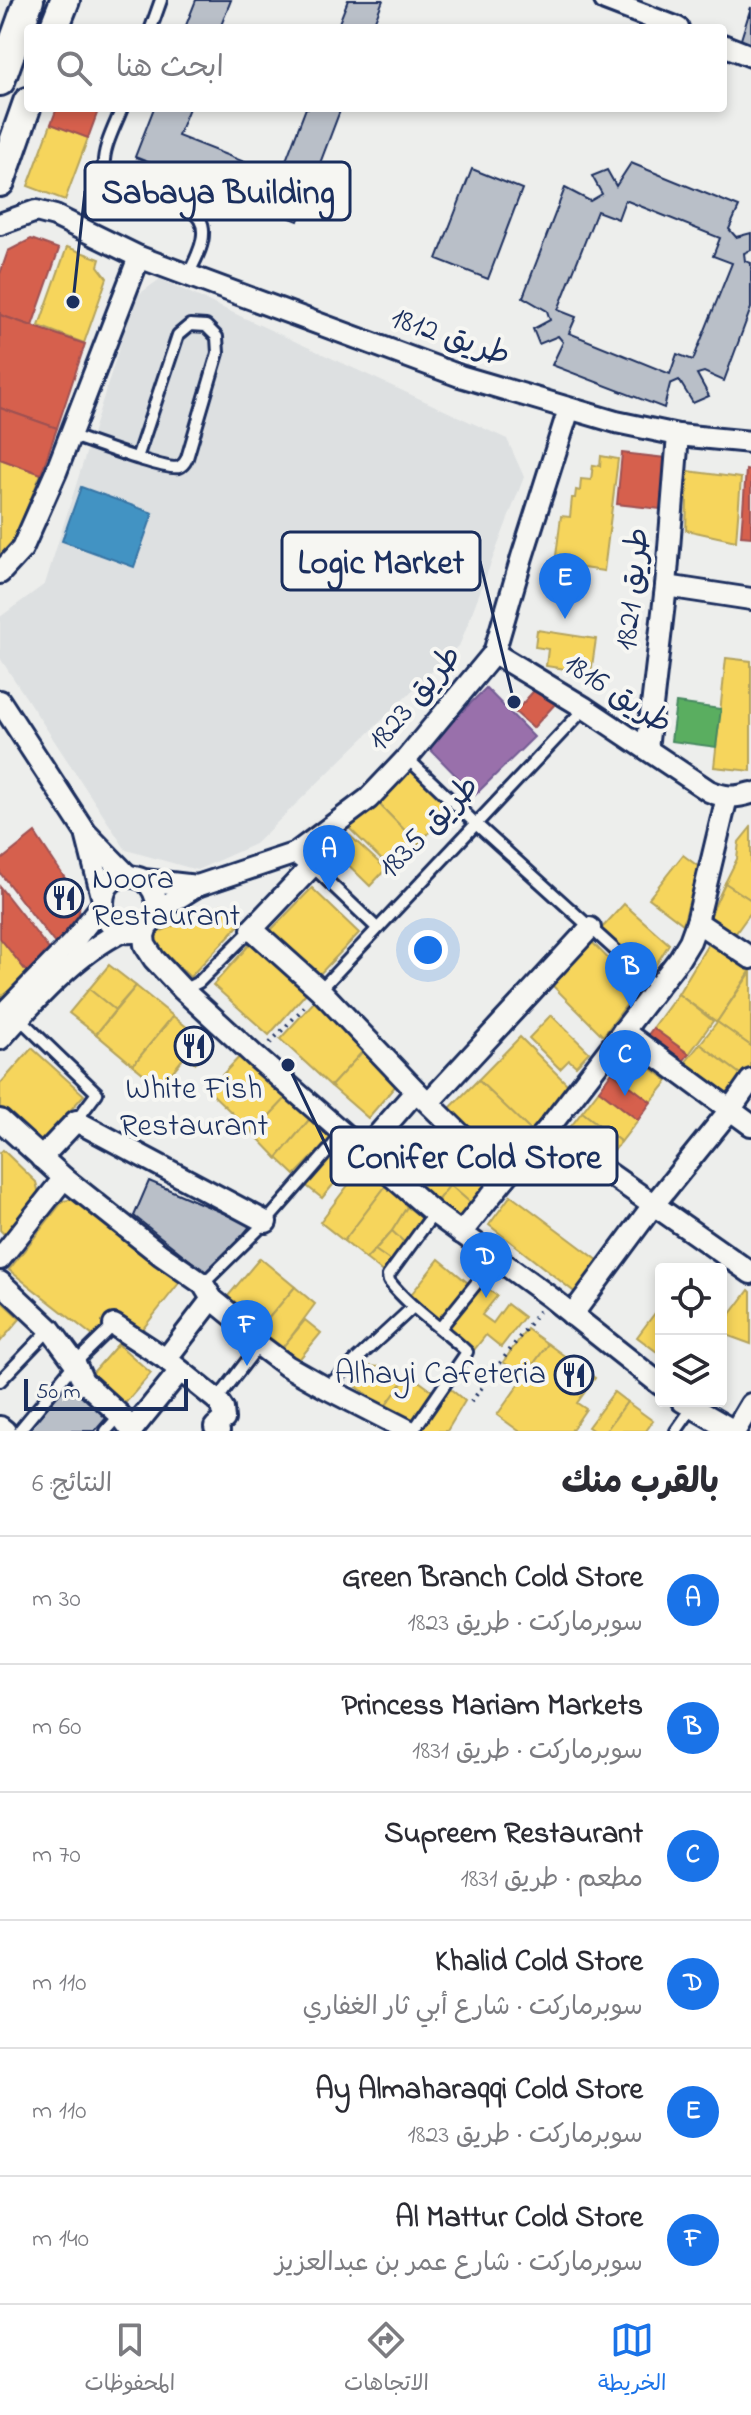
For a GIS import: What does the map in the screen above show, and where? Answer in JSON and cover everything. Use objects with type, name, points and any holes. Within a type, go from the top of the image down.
[{"type":"main road","points":[[0,81],[29,0]]},
{"type":"main road","points":[[56,24],[65,0]]},
{"type":"main road","points":[[0,182],[24,112]]},
{"type":"street","points":[[605,0],[642,7],[671,24]]},
{"type":"street","points":[[727,47],[751,56]]},
{"type":"street","name":"طريق 1812","points":[[0,224],[36,211],[55,216],[139,257],[460,376],[616,422],[678,435],[751,442]]},
{"type":"street","points":[[0,573],[22,549],[56,472],[139,257]]},
{"type":"street","name":"طريق 1823","points":[[252,929],[304,860],[407,758],[494,653],[569,409]]},
{"type":"street","name":"طريق 1821","points":[[647,749],[666,586],[678,435]]},
{"type":"street","points":[[666,586],[751,599]]},
{"type":"street","name":"طريق 1816","points":[[494,653],[585,708],[709,791],[727,797]]},
{"type":"street","points":[[0,701],[86,833],[156,893],[152,918],[144,936],[148,951],[183,990],[434,1213],[550,1297],[655,1380]]},
{"type":"street","points":[[461,1233],[547,1130],[679,959],[697,922],[727,797],[751,793]]},
{"type":"street","points":[[86,833],[108,922],[123,931],[132,932],[152,918]]},
{"type":"street","name":"طريق 1823","points":[[152,918],[197,886],[304,860]]},
{"type":"street","points":[[0,1039],[9,1018],[72,943],[112,882],[136,878],[197,886]]},
{"type":"street","points":[[697,922],[751,958]]},
{"type":"street","points":[[363,1152],[590,928]]},
{"type":"street","points":[[252,929],[320,990],[505,1178]]},
{"type":"street","points":[[9,1018],[103,940],[123,931]]},
{"type":"street","points":[[623,1031],[751,1125]]},
{"type":"street","points":[[572,1315],[751,1080]]},
{"type":"street","points":[[0,1120],[64,1178],[208,1292],[259,1345],[287,1366],[401,1429]]},
{"type":"street","points":[[41,1158],[76,1121],[266,1222]]},
{"type":"street","points":[[547,1130],[751,1273]]},
{"type":"street","points":[[0,1259],[64,1178]]},
{"type":"street","points":[[0,1282],[50,1329],[75,1363],[83,1381],[122,1427],[172,1366],[208,1292]]},
{"type":"street","points":[[114,1325],[217,1400],[223,1409],[224,1419],[215,1430]]},
{"type":"street","points":[[692,1407],[735,1431],[751,1404]]},
{"type":"street","points":[[0,1427],[5,1431]]},
{"type":"lane","points":[[152,24],[161,0]]},
{"type":"lane","points":[[121,112],[104,157],[108,182],[121,194],[179,206],[194,213],[203,228],[203,236],[188,276]]},
{"type":"lane","points":[[69,435],[137,458],[177,469],[183,465],[218,353],[217,337],[206,326],[190,325],[178,335],[137,458]]},
{"type":"lane","name":"طريق 1835","points":[[320,990],[585,708]]},
{"type":"lane","points":[[407,758],[657,988]]},
{"type":"lane","points":[[304,860],[377,928]]},
{"type":"lane","name":"طريق 1823","points":[[183,990],[199,982],[252,929]]},
{"type":"lane","points":[[9,1018],[97,1093],[76,1121]]},
{"type":"lane","points":[[208,1292],[343,1134]]},
{"type":"lane","points":[[401,1429],[467,1352],[441,1327],[413,1307],[393,1287],[388,1276],[434,1213]]},
{"type":"lane","points":[[441,1327],[496,1259]]},
{"type":"lane","points":[[326,1388],[413,1307]]},
{"type":"lane","points":[[19,1431],[75,1363],[114,1325]]},
{"type":"lane","points":[[0,1381],[50,1329]]},
{"type":"lane","points":[[217,1400],[259,1345]]},
{"type":"lane","points":[[676,1431],[686,1407]]},
{"type":"path","points":[[256,1057],[320,990]]},
{"type":"path","points":[[471,1402],[550,1297]]},
{"type":"shaded area","points":[[160,279],[507,439],[524,477],[460,644],[255,844],[197,870],[126,850],[0,658],[0,617],[45,584],[135,297]]},
{"type":"building: سكن","points":[[51,124],[88,138],[65,200],[28,186]]},
{"type":"building: سكن","points":[[67,247],[100,259],[98,266],[107,278],[84,343],[39,326]]},
{"type":"building: سكن","points":[[601,456],[618,459],[604,571],[555,564],[561,516],[570,517],[572,498],[575,498],[576,490],[580,491],[581,479],[591,480],[593,465],[600,466]]},
{"type":"building: سكن","points":[[0,459],[41,474],[12,544],[0,562]]},
{"type":"building: سكن","points":[[688,471],[741,478],[736,541],[686,530]]},
{"type":"building: سكن","points":[[537,630],[596,639],[591,673],[546,666],[548,649],[535,647]]},
{"type":"building: سكن","points":[[726,658],[751,661],[751,771],[714,767]]},
{"type":"building: سكن","points":[[409,768],[452,810],[418,844],[376,801]]},
{"type":"building: سكن","points":[[376,801],[418,844],[392,870],[349,828]]},
{"type":"building: سكن","points":[[751,827],[751,900],[725,883],[737,859],[739,842]]},
{"type":"building: سكن","points":[[346,832],[386,869],[370,886],[331,848]]},
{"type":"building: سكن","points":[[683,855],[699,867],[683,924],[649,898]]},
{"type":"building: سكن","points":[[725,883],[751,900],[751,912],[733,937],[709,918]]},
{"type":"building: سكن","points":[[312,888],[359,933],[314,980],[267,934]]},
{"type":"building: سكن","points":[[223,904],[242,922],[190,977],[155,944],[157,933]]},
{"type":"building: سكن","points":[[624,904],[669,944],[650,974],[601,929]]},
{"type":"building: سكن","points":[[0,938],[30,976],[0,997]]},
{"type":"building: سكن","points":[[589,939],[638,989],[603,1036],[552,985]]},
{"type":"building: سكن","points":[[710,941],[751,970],[717,1022],[678,994]]},
{"type":"building: سكن","points":[[251,943],[307,992],[269,1035],[213,985]]},
{"type":"building: سكن","points":[[109,965],[136,986],[115,1010],[89,989]]},
{"type":"building: سكن","points":[[751,972],[751,1046],[717,1022]]},
{"type":"building: سكن","points":[[136,986],[173,1016],[133,1065],[96,1034]]},
{"type":"building: سكن","points":[[89,989],[115,1010],[96,1034],[69,1013]]},
{"type":"building: سكن","points":[[678,994],[713,1021],[689,1054],[653,1028]]},
{"type":"building: سكن","points":[[314,1002],[365,1049],[331,1086],[280,1039]]},
{"type":"building: سكن","points":[[551,1015],[589,1052],[576,1066],[569,1060],[560,1069],[529,1038]]},
{"type":"building: سكن","points":[[173,1016],[209,1045],[195,1063],[186,1055],[160,1087],[133,1065]]},
{"type":"building: سكن","points":[[717,1022],[751,1046],[751,1068],[744,1077],[700,1044]]},
{"type":"building: سكن","points":[[520,1037],[570,1087],[532,1132],[478,1080]]},
{"type":"building: سكن","points":[[700,1044],[744,1077],[732,1091],[726,1092],[685,1063]]},
{"type":"building: سكن","points":[[32,1048],[84,1095],[37,1147],[0,1114],[0,1084]]},
{"type":"building: سكن","points":[[365,1049],[397,1084],[368,1118],[331,1086]]},
{"type":"building: سكن","points":[[245,1051],[290,1094],[253,1133],[208,1090]]},
{"type":"building: سكن","points":[[628,1051],[668,1081],[651,1102],[612,1072]]},
{"type":"building: سكن","points":[[478,1080],[532,1132],[501,1163],[448,1110]]},
{"type":"building: سكن","points":[[599,1090],[638,1120],[621,1142],[582,1112]]},
{"type":"building: سكن","points":[[290,1094],[314,1114],[277,1158],[253,1133]]},
{"type":"building: سكن","points":[[582,1112],[621,1142],[604,1163],[565,1134]]},
{"type":"building: سكن","points":[[314,1114],[334,1135],[295,1175],[277,1158]]},
{"type":"building: سكن","points":[[395,1140],[427,1167],[409,1188],[377,1161]]},
{"type":"building: سكن","points":[[3,1150],[36,1182],[41,1202],[7,1237],[0,1230],[0,1153]]},
{"type":"building: سكن","points":[[333,1154],[347,1168],[322,1198],[304,1184]]},
{"type":"building: سكن","points":[[365,1163],[388,1183],[344,1241],[320,1222]]},
{"type":"building: سكن","points":[[466,1166],[489,1185],[473,1205],[450,1185]]},
{"type":"building: سكن","points":[[427,1167],[450,1185],[432,1207],[409,1188]]},
{"type":"building: سكن","points":[[388,1183],[407,1207],[392,1231],[366,1259],[344,1241]]},
{"type":"building: سكن","points":[[450,1185],[473,1205],[455,1226],[432,1207]]},
{"type":"building: سكن","points":[[511,1195],[599,1261],[577,1294],[489,1225]]},
{"type":"building: سكن","points":[[81,1198],[183,1278],[138,1335],[115,1316],[97,1339],[9,1270],[63,1201]]},
{"type":"building: سكن","points":[[407,1207],[423,1218],[406,1244],[392,1231]]},
{"type":"building: سكن","points":[[392,1231],[406,1244],[392,1262],[375,1250]]},
{"type":"building: سكن","points":[[375,1250],[392,1262],[384,1273],[366,1259]]},
{"type":"building: سكن","points":[[260,1258],[295,1287],[257,1332],[222,1303]]},
{"type":"building: سكن","points":[[439,1259],[468,1283],[438,1320],[409,1297]]},
{"type":"building: سكن","points":[[481,1283],[497,1296],[482,1315],[493,1323],[507,1304],[524,1317],[501,1347],[486,1335],[474,1350],[446,1328]]},
{"type":"building: سكن","points":[[295,1287],[315,1304],[282,1349],[257,1332]]},
{"type":"building: سكن","points":[[749,1290],[751,1344],[727,1335],[727,1319]]},
{"type":"building: سكن","points":[[0,1300],[20,1319],[0,1342]]},
{"type":"building: سكن","points":[[655,1313],[655,1350],[637,1337]]},
{"type":"building: سكن","points":[[305,1320],[321,1333],[293,1367],[277,1354]]},
{"type":"building: سكن","points":[[527,1329],[548,1344],[524,1377],[503,1362]]},
{"type":"building: سكن","points":[[118,1344],[151,1373],[122,1407],[89,1377]]},
{"type":"building: سكن","points":[[548,1344],[595,1378],[577,1403],[586,1409],[571,1431],[519,1431],[497,1415]]},
{"type":"building: سكن","points":[[365,1366],[381,1367],[403,1382],[384,1408],[351,1382]]},
{"type":"building: سكن","points":[[409,1374],[435,1393],[412,1425],[384,1408]]},
{"type":"building: سكن","points":[[448,1387],[465,1401],[447,1431],[426,1431],[420,1427]]},
{"type":"building: سكن","points":[[614,1392],[627,1402],[606,1431],[594,1431],[588,1427]]},
{"type":"building: سكن","points":[[627,1402],[653,1421],[646,1431],[606,1431]]},
{"type":"building: متاجر","points":[[56,112],[98,112],[88,138],[51,124]]},
{"type":"building: متاجر","points":[[31,239],[59,249],[32,326],[0,315],[0,274],[8,251]]},
{"type":"building: متاجر","points":[[0,315],[85,344],[57,428],[0,408]]},
{"type":"building: متاجر","points":[[0,408],[57,428],[41,474],[0,459]]},
{"type":"building: متاجر","points":[[622,453],[674,459],[669,510],[617,504]]},
{"type":"building: متاجر","points":[[746,470],[751,471],[751,537],[741,536]]},
{"type":"building: متاجر","points":[[539,685],[557,702],[533,728],[515,712]]},
{"type":"building: متاجر","points":[[35,833],[80,901],[77,928],[56,945],[0,873],[0,861]]},
{"type":"building: متاجر","points":[[0,887],[55,957],[30,976],[0,938]]},
{"type":"building: متاجر","points":[[653,1028],[689,1054],[680,1065],[645,1039]]},
{"type":"building: متاجر","points":[[612,1072],[651,1102],[638,1120],[599,1090]]},
{"type":"building: مكاتب","points":[[486,688],[534,737],[475,795],[427,746]]},
{"type":"building: مدارس","points":[[81,487],[153,513],[134,567],[62,541]]},
{"type":"building: مرافق عامة","points":[[676,703],[721,709],[716,747],[671,741]]},
{"type":"building: أخرى","points":[[196,0],[231,0],[222,24],[187,24]]},
{"type":"building: أخرى","points":[[348,0],[383,0],[374,24],[339,24]]},
{"type":"building: أخرى","points":[[751,7],[751,53],[738,49]]},
{"type":"building: أخرى","points":[[152,112],[187,112],[178,136],[280,176],[304,112],[339,112],[298,221],[135,157]]},
{"type":"building: أخرى","points":[[631,163],[739,207],[729,229],[736,237],[751,233],[751,250],[744,253],[745,261],[751,263],[751,308],[724,381],[704,372],[697,374],[709,396],[693,403],[679,380],[670,384],[664,408],[552,365],[563,342],[558,336],[539,344],[533,329],[550,320],[547,311],[523,297],[565,188],[590,201],[602,194],[592,176],[607,170],[616,186]],"holes":[[[625,200],[720,238],[713,256],[732,263],[693,360],[677,354],[670,374],[569,333],[576,317],[558,310],[597,211],[618,219]]]},
{"type":"building: أخرى","points":[[472,169],[522,189],[488,279],[437,259]]},
{"type":"building: أخرى","points":[[149,1181],[251,1225],[210,1276],[134,1216]]},
{"type":"building: أخرى","points":[[69,1383],[107,1417],[95,1431],[26,1431]]},
{"type":"place","name":"Sabaya Building","points":[[73,302]]},
{"type":"place","name":"Ay Almaharaqqi Cold Store","points":[[565,619]]},
{"type":"place","name":"Logic Market","points":[[514,702]]},
{"type":"place","name":"Green Branch Cold Store","points":[[329,891]]},
{"type":"place","name":"Noora Restaurant","points":[[64,898]]},
{"type":"place","name":"Princess Mariam Markets","points":[[631,1008]]},
{"type":"place","name":"White Fish Restaurant","points":[[194,1046]]},
{"type":"place","name":"Conifer Cold Store","points":[[288,1065]]},
{"type":"place","name":"Supreem Restaurant","points":[[625,1096]]},
{"type":"place","name":"Khalid Cold Store","points":[[486,1298]]},
{"type":"place","name":"Al Mattur Cold Store","points":[[247,1366]]},
{"type":"place","name":"Alhayi Cafeteria","points":[[574,1375]]}]
